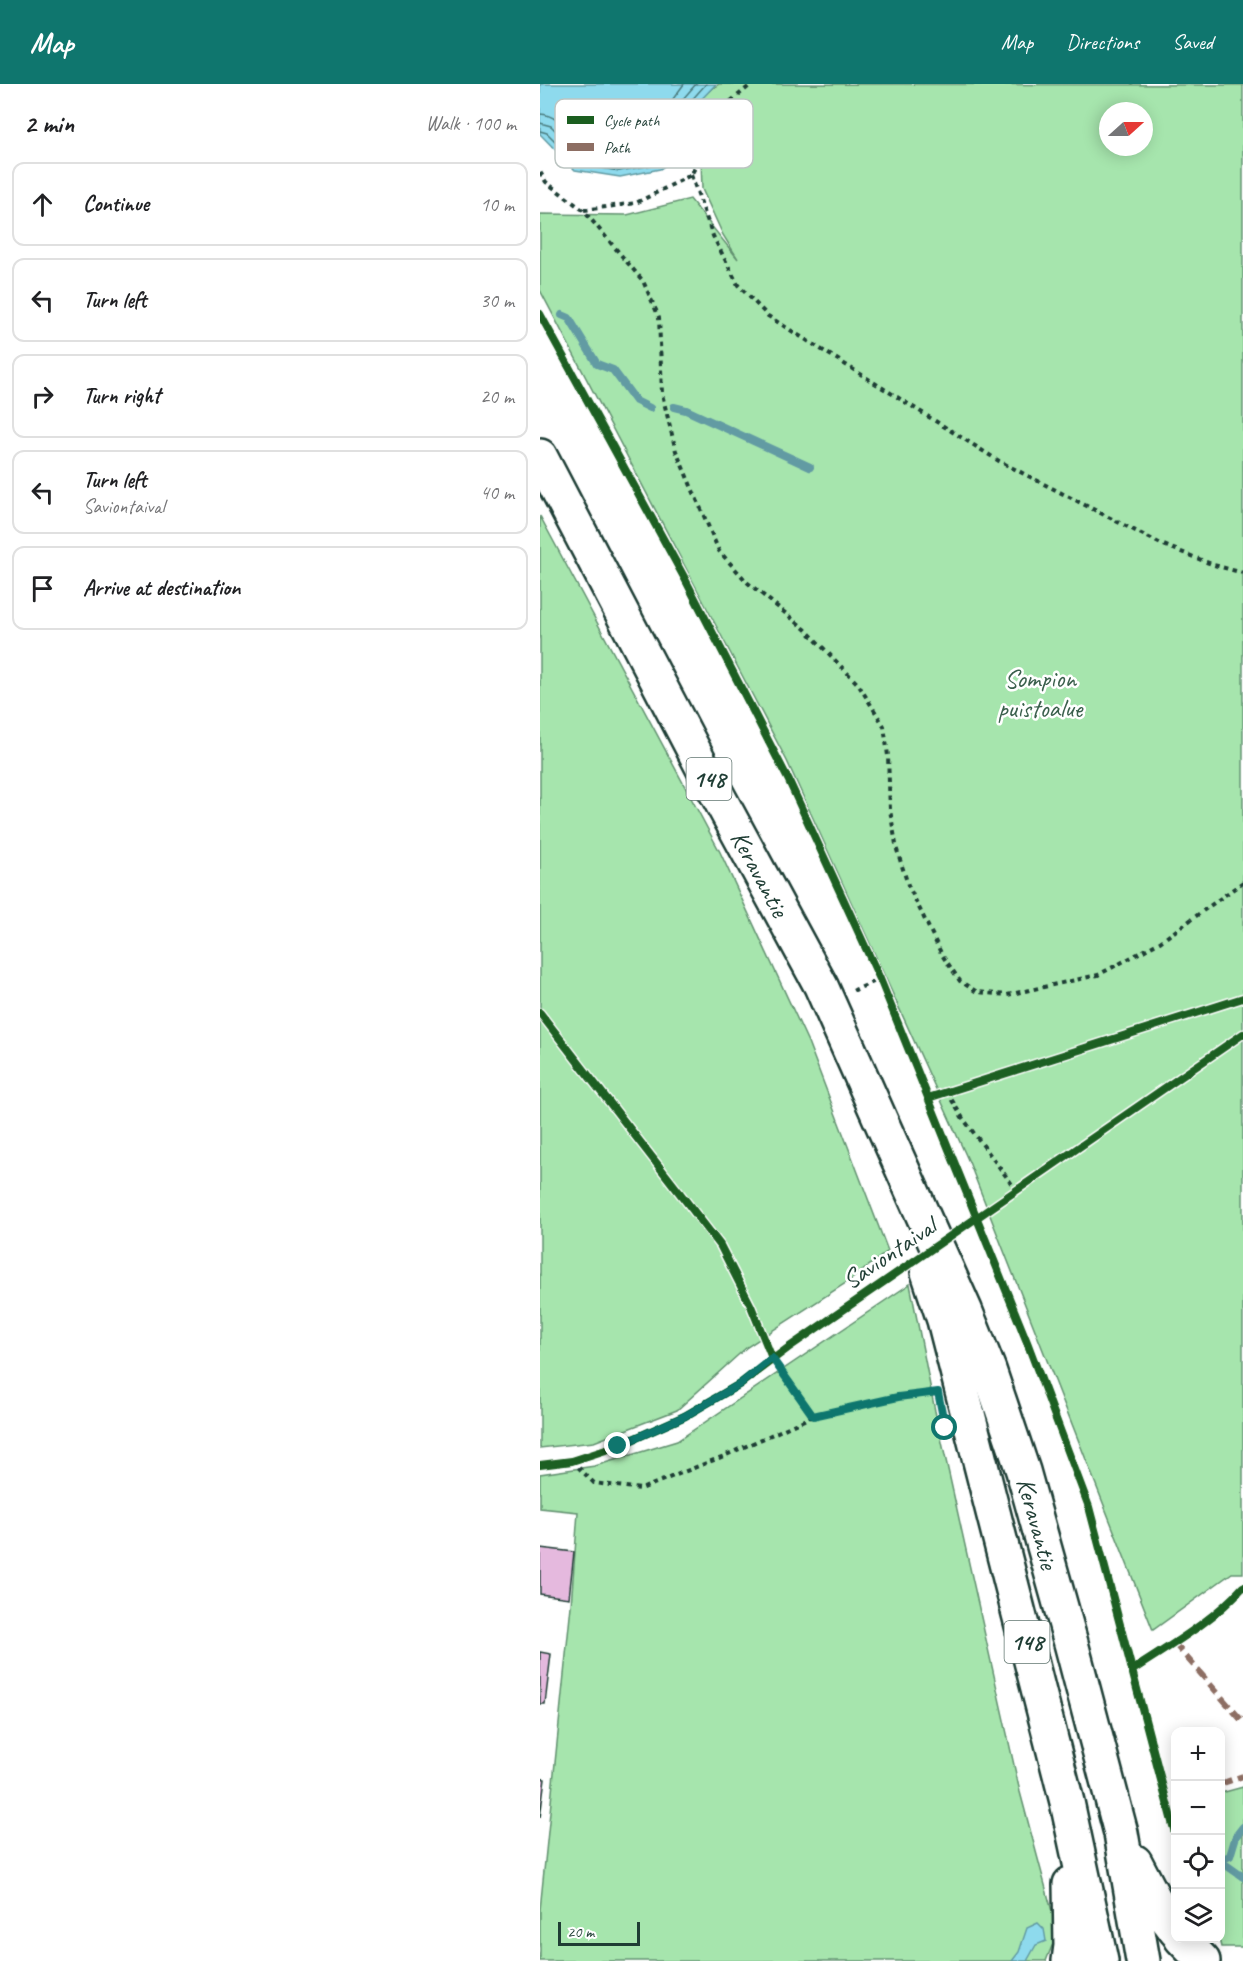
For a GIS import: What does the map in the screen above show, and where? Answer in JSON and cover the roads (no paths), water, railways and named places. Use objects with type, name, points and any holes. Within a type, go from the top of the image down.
[{"type":"main road","name":"Keravantie","points":[[540,456],[704,770],[821,986],[965,1310],[1023,1471],[1047,1554],[1121,1833],[1143,1961]]},
{"type":"main road","name":"Keravantie","points":[[875,1105],[944,1320],[1067,1802],[1101,1961]]},
{"type":"main road","points":[[1067,1802],[1071,1918],[1069,1961]]},
{"type":"main road","points":[[1121,1833],[1159,1908],[1171,1924]]},
{"type":"main road","points":[[1185,1943],[1203,1961]]},
{"type":"water","points":[[540,84],[716,84],[702,99],[555,99],[555,149],[540,134]]},
{"type":"water","points":[[573,168],[661,168],[620,177]]},
{"type":"water","points":[[1038,1923],[1044,1929],[1046,1941],[1036,1945],[1027,1961],[1012,1961],[1019,1952],[1027,1928]]},
{"type":"waterway","points":[[562,315],[569,318],[597,364],[613,370],[636,401],[650,408]]},
{"type":"waterway","points":[[674,407],[686,410],[810,467]]},
{"type":"waterway","points":[[1225,1858],[1230,1856],[1236,1836],[1243,1827]]},
{"type":"waterway","points":[[1225,1865],[1243,1877]]},
{"type":"park label","name":"Sompion puistoalue","points":[[1040,693]]}]
